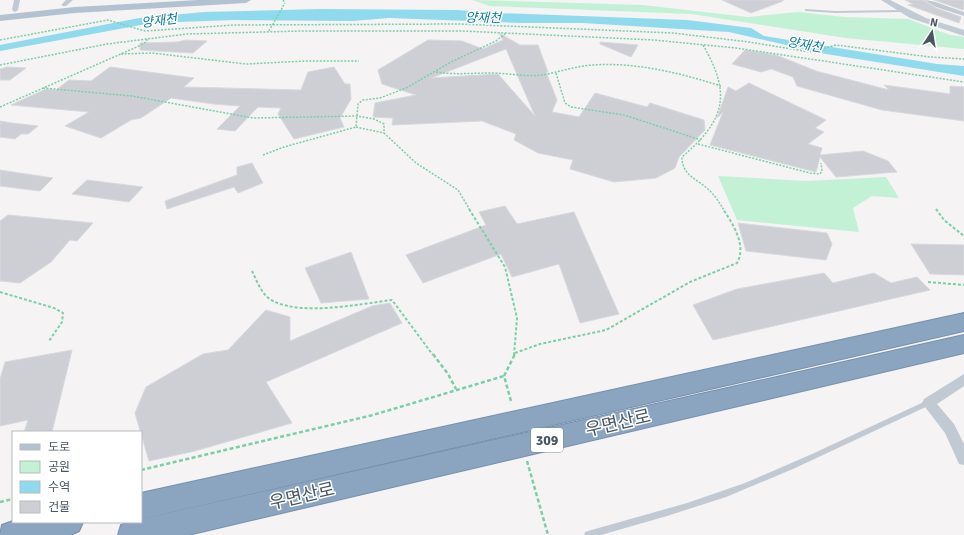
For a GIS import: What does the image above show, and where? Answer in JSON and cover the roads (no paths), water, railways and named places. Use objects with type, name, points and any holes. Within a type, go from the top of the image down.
[{"type":"highway","name":"우면산로","points":[[142,506],[964,322]]},
{"type":"highway","name":"우면산로","points":[[131,535],[964,344]]},
{"type":"highway","points":[[12,535],[66,523]]},
{"type":"main road","points":[[0,12],[67,3],[161,0]]},
{"type":"main road","points":[[0,18],[75,10],[246,0]]},
{"type":"street","points":[[15,10],[17,0]]},
{"type":"street","points":[[884,0],[901,11],[936,25],[964,33]]},
{"type":"street","points":[[926,0],[938,6],[964,14]]},
{"type":"street","points":[[964,379],[928,403],[942,416],[952,430],[964,459]]},
{"type":"lane","points":[[806,10],[835,12],[901,11]]},
{"type":"lane","points":[[588,535],[646,519],[745,486],[874,429],[928,403]]},
{"type":"water","name":"양재천","points":[[319,9],[457,10],[687,20],[751,28],[764,36],[937,64],[964,66],[964,76],[826,54],[729,32],[583,23],[521,23],[389,18],[353,21],[233,20],[152,23],[0,51],[0,45],[139,18],[204,12]]}]
